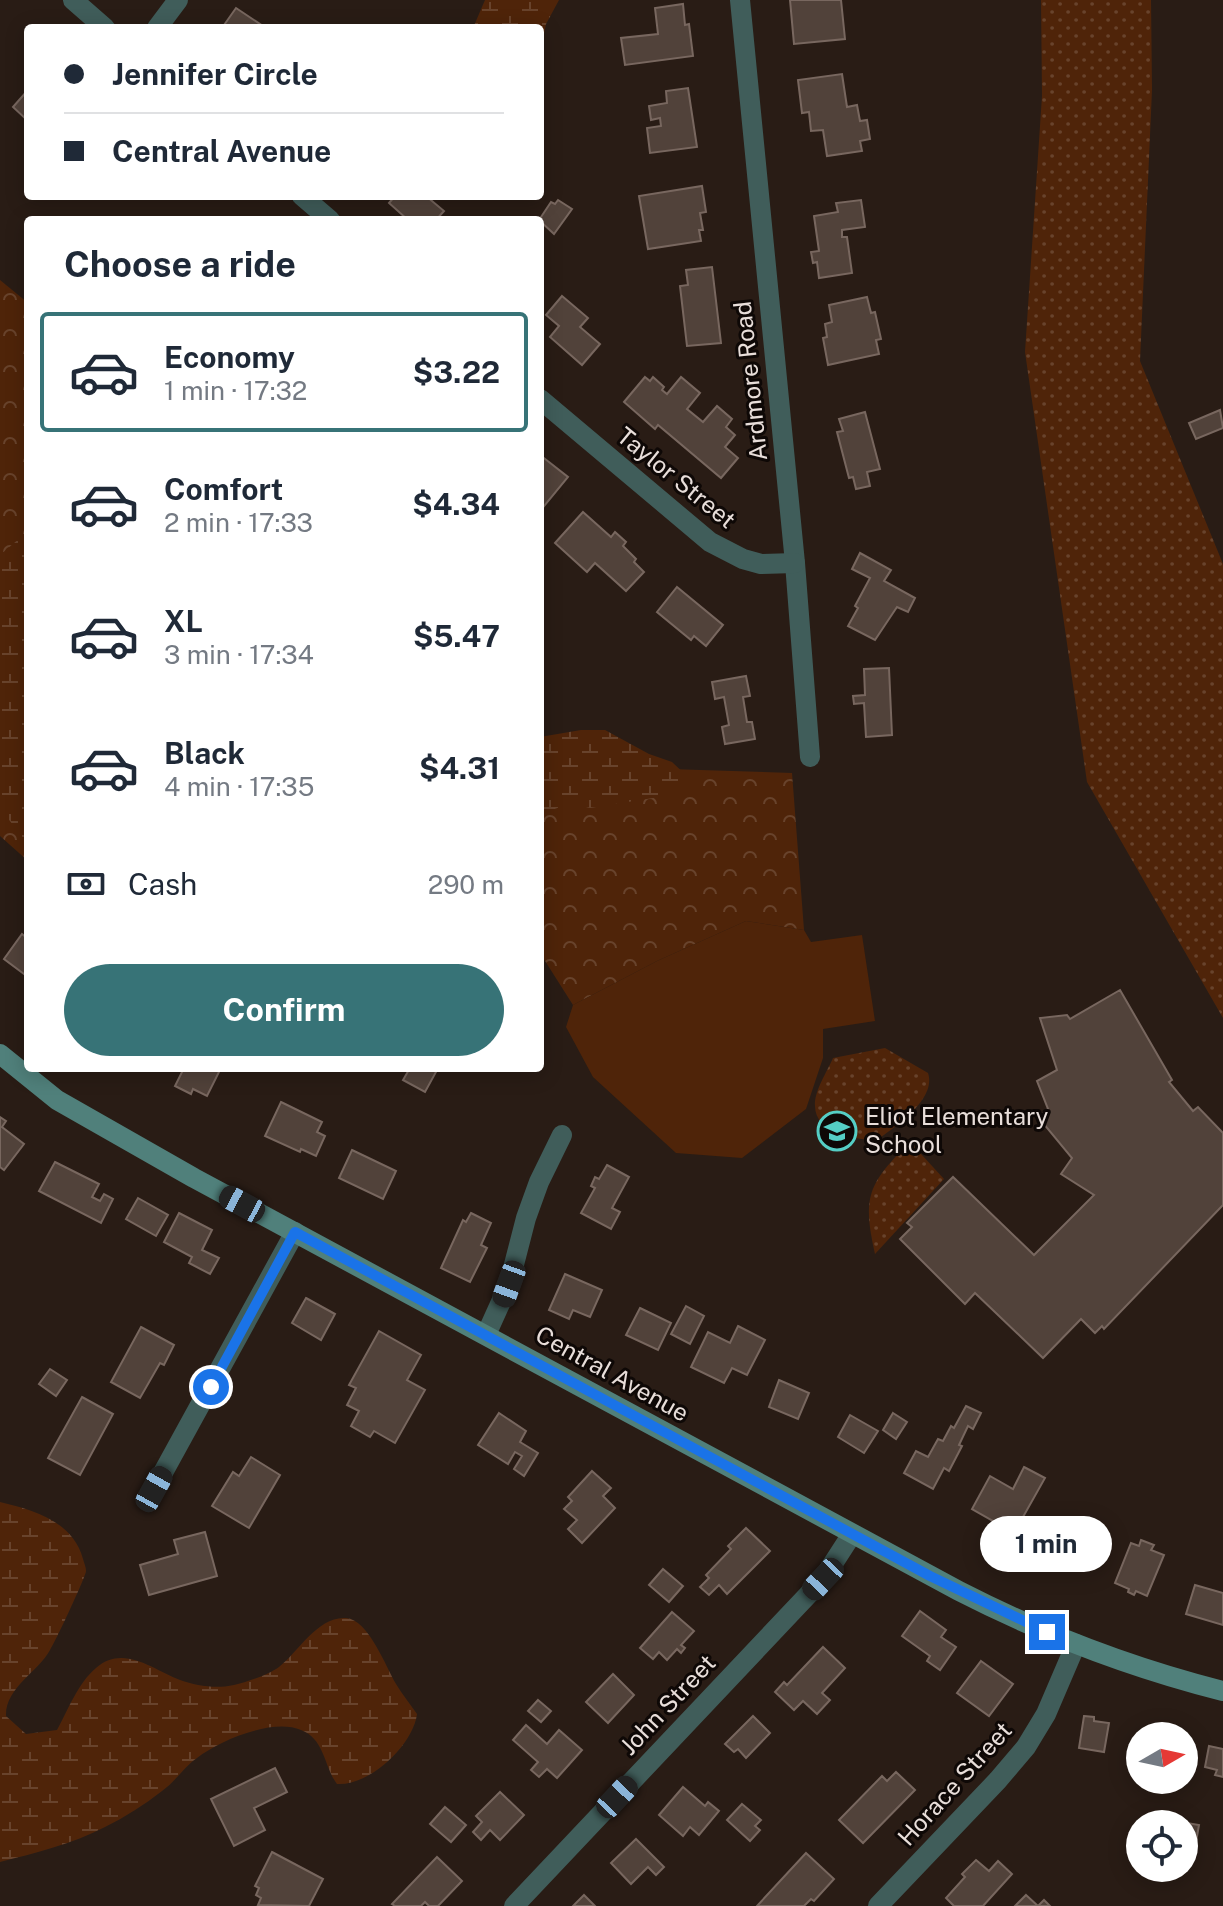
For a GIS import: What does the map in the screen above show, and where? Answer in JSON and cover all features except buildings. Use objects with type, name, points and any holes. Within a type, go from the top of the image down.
[{"type":"main road","name":"Central Avenue","points":[[0,1054],[57,1100],[990,1607],[1076,1644],[1223,1691]]},
{"type":"street","points":[[73,0],[100,24]]},
{"type":"street","points":[[160,24],[178,0]]},
{"type":"street","name":"Ardmore Road","points":[[740,0],[795,563],[810,757]]},
{"type":"street","points":[[307,200],[325,216]]},
{"type":"street","name":"Taylor Street","points":[[544,402],[710,542],[743,559],[761,564],[795,563]]},
{"type":"street","points":[[486,1335],[509,1284],[539,1182],[562,1135]]},
{"type":"street","points":[[154,1489],[295,1232]]},
{"type":"street","name":"John Street","points":[[514,1906],[823,1579],[852,1534]]},
{"type":"street","name":"Horace Street","points":[[878,1906],[1026,1747],[1046,1714],[1076,1644]]},
{"type":"green space","points":[[485,0],[559,0],[544,34],[544,24],[475,24]]},
{"type":"green space","points":[[1041,0],[1151,0],[1152,90],[1140,361],[1223,564],[1223,1018],[1087,782],[1025,352],[1042,96]]},
{"type":"green space","points":[[0,280],[24,300],[24,857],[0,836]]},
{"type":"green space","points":[[24,537],[24,839],[0,813],[0,555]]},
{"type":"green space","points":[[581,730],[605,730],[649,754],[672,762],[690,779],[682,789],[653,798],[590,808],[570,803],[544,813],[544,736]]},
{"type":"green space","points":[[544,765],[792,773],[804,930],[746,921],[657,961],[573,1005],[544,959]]},
{"type":"green space","points":[[746,921],[804,930],[811,942],[862,935],[875,1021],[823,1029],[823,1058],[806,1109],[742,1158],[676,1153],[593,1077],[566,1027],[573,1005],[657,961]]},
{"type":"green space","points":[[885,1048],[928,1073],[929,1083],[921,1102],[877,1140],[848,1136],[829,1129],[817,1115],[815,1100],[833,1058]]},
{"type":"green space","points":[[910,1142],[944,1179],[875,1254],[869,1218],[872,1192],[885,1169]]},
{"type":"green space","points":[[0,1502],[38,1514],[61,1526],[78,1546],[86,1570],[50,1650],[16,1689],[7,1706],[6,1716],[26,1734],[57,1730],[84,1681],[107,1661],[117,1658],[138,1661],[180,1680],[200,1685],[234,1685],[274,1670],[326,1623],[346,1618],[354,1620],[369,1635],[417,1714],[414,1726],[399,1750],[376,1771],[350,1783],[337,1784],[320,1747],[309,1734],[289,1727],[247,1733],[207,1751],[162,1791],[112,1823],[67,1843],[0,1862]]},
{"type":"place","name":"Eliot Elementary School","points":[[837,1131]]},
{"type":"route","points":[[211,1387],[295,1232],[930,1576],[1047,1632]]}]
